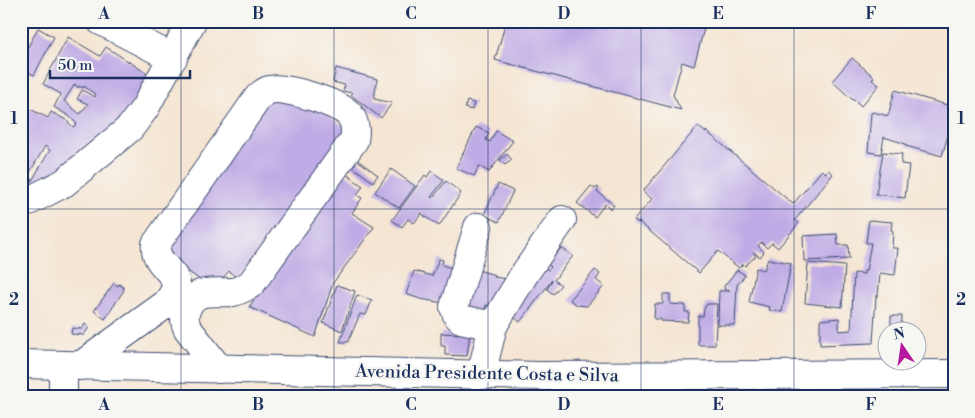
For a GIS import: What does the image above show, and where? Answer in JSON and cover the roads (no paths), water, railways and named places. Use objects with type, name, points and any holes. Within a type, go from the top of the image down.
[{"type":"main road","points":[[101,21],[173,58]]},
{"type":"main road","points":[[21,205],[64,184],[130,128],[145,108],[192,21]]},
{"type":"main road","points":[[63,397],[72,366],[166,304],[176,284],[158,258],[155,251],[156,244],[257,99],[270,89],[281,89],[316,97],[348,114],[355,125],[356,133],[354,140],[251,284],[232,292],[208,292],[195,296],[184,316],[188,329],[219,369]]},
{"type":"main road","points":[[481,375],[493,326],[525,273],[562,220]]},
{"type":"main road","points":[[478,227],[454,307],[461,319],[493,326]]},
{"type":"main road","name":"Avenida Presidente Costa e Silva","points":[[21,364],[481,375],[954,374]]}]
